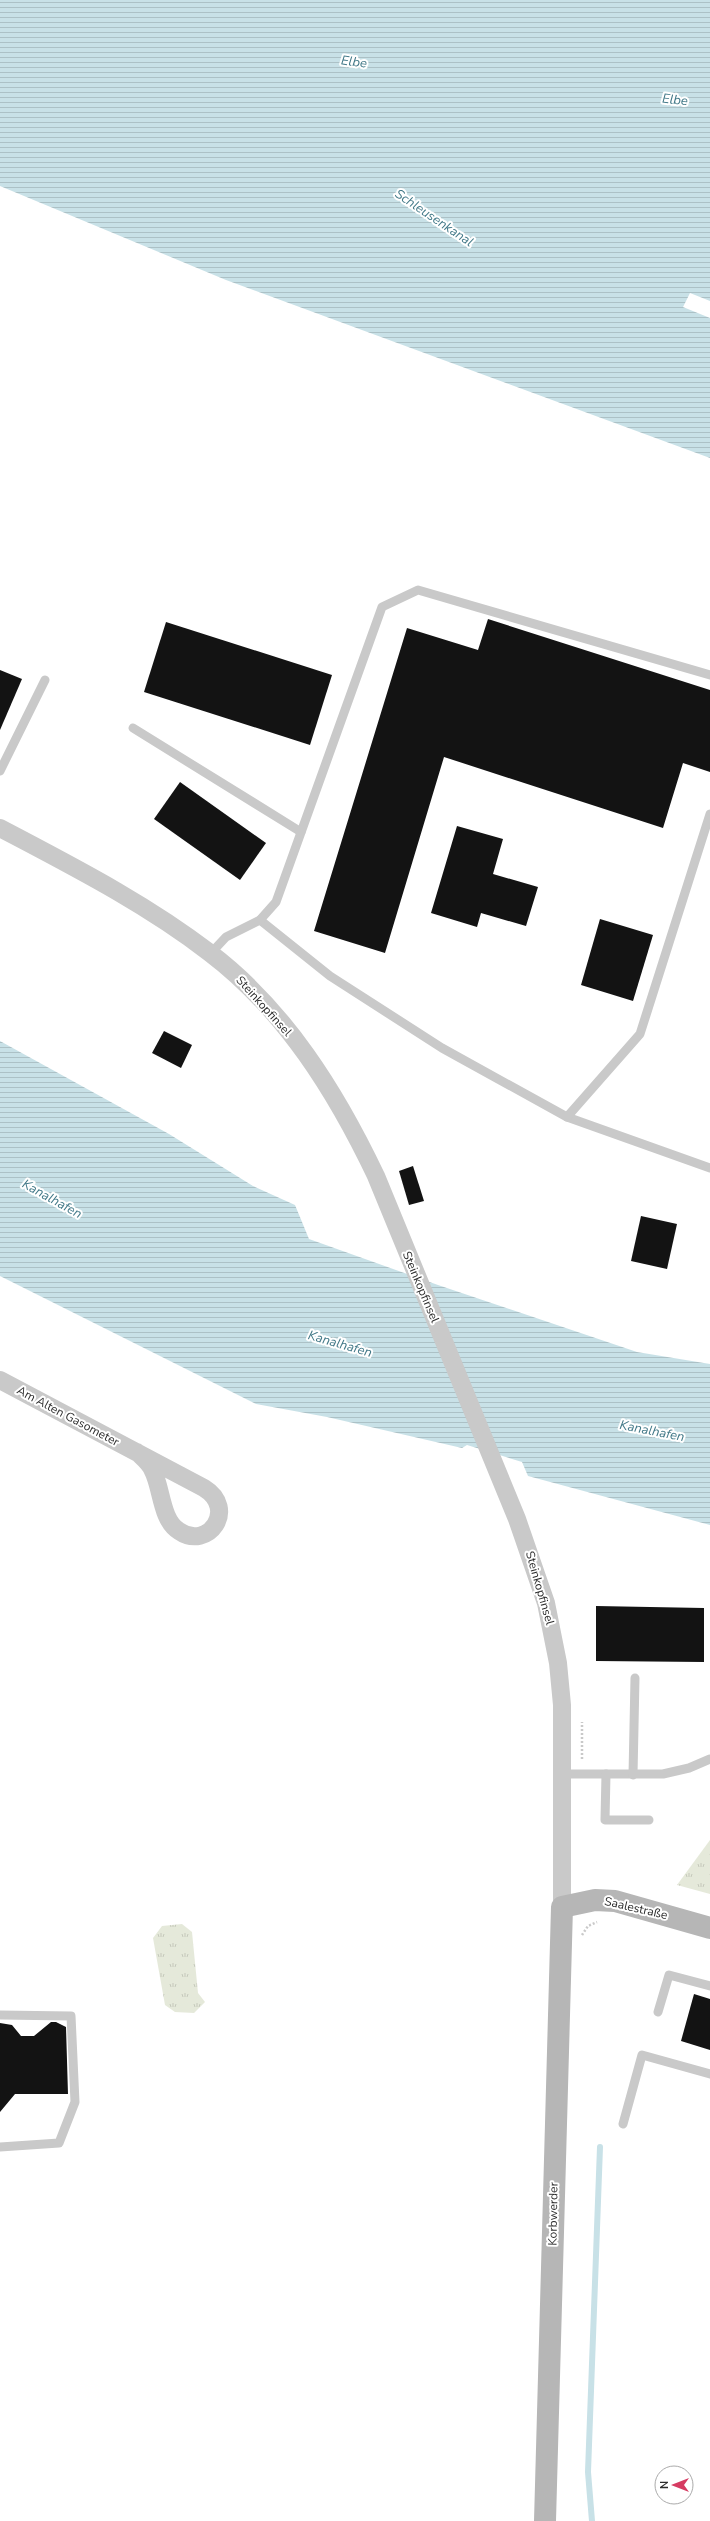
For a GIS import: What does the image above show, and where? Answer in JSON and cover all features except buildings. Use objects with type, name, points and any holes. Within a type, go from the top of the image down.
[{"type":"main road","name":"Saalestraße","points":[[562,1907],[595,1900],[615,1901],[710,1928]]},
{"type":"main road","name":"Korbwerder","points":[[545,2521],[562,1907]]},
{"type":"street","name":"Steinkopfinsel","points":[[0,828],[125,896],[211,953],[244,982],[275,1015],[328,1084],[353,1126],[376,1176],[517,1519],[546,1603],[558,1662],[562,1705],[562,1907]]},
{"type":"street","name":"Am Alten Gasometer","points":[[0,1380],[137,1452],[212,1493],[217,1499],[220,1513],[218,1521],[210,1532],[194,1536],[181,1532],[174,1527],[168,1518],[152,1468],[137,1452]]},
{"type":"lane","points":[[211,953],[226,937],[260,920],[276,902],[382,607],[418,590],[710,675]]},
{"type":"lane","points":[[0,771],[45,680]]},
{"type":"lane","points":[[133,728],[301,832]]},
{"type":"lane","points":[[567,1117],[640,1034],[710,814]]},
{"type":"lane","points":[[260,920],[330,976],[442,1048],[567,1117],[710,1168]]},
{"type":"lane","points":[[633,1775],[635,1678]]},
{"type":"lane","points":[[563,1774],[633,1775],[676,1771],[710,1760]]},
{"type":"lane","points":[[606,1774],[606,1820],[649,1820]]},
{"type":"lane","points":[[658,2012],[669,1975],[710,1986]]},
{"type":"lane","points":[[0,2015],[71,2016],[75,2102],[59,2143],[0,2147]]},
{"type":"lane","points":[[623,2124],[642,2055],[710,2074]]},
{"type":"path","name":"Saalestraße","points":[[580,1938],[588,1926],[602,1920]]},
{"type":"green space","points":[[710,1840],[710,1894],[677,1885]]},
{"type":"green space","points":[[182,1924],[192,1932],[198,1993],[205,2002],[194,2013],[175,2012],[165,2005],[153,1938],[162,1926]]},
{"type":"water","points":[[0,0],[710,0],[710,301],[690,293],[683,307],[710,318],[710,458],[226,280],[0,186]]},
{"type":"water","name":"Kanalhafen","points":[[0,1041],[169,1134],[253,1186],[295,1205],[309,1239],[438,1285],[637,1352],[710,1364],[710,1525],[528,1476],[522,1462],[467,1445],[462,1448],[327,1417],[256,1404],[0,1276]]},
{"type":"waterway","points":[[592,2521],[588,2472],[600,2147]]},
{"type":"water label","name":"Elbe","points":[[354,62]]},
{"type":"water label","name":"Elbe","points":[[675,100]]},
{"type":"water label","name":"Schleusenkanal","points":[[434,218]]}]
